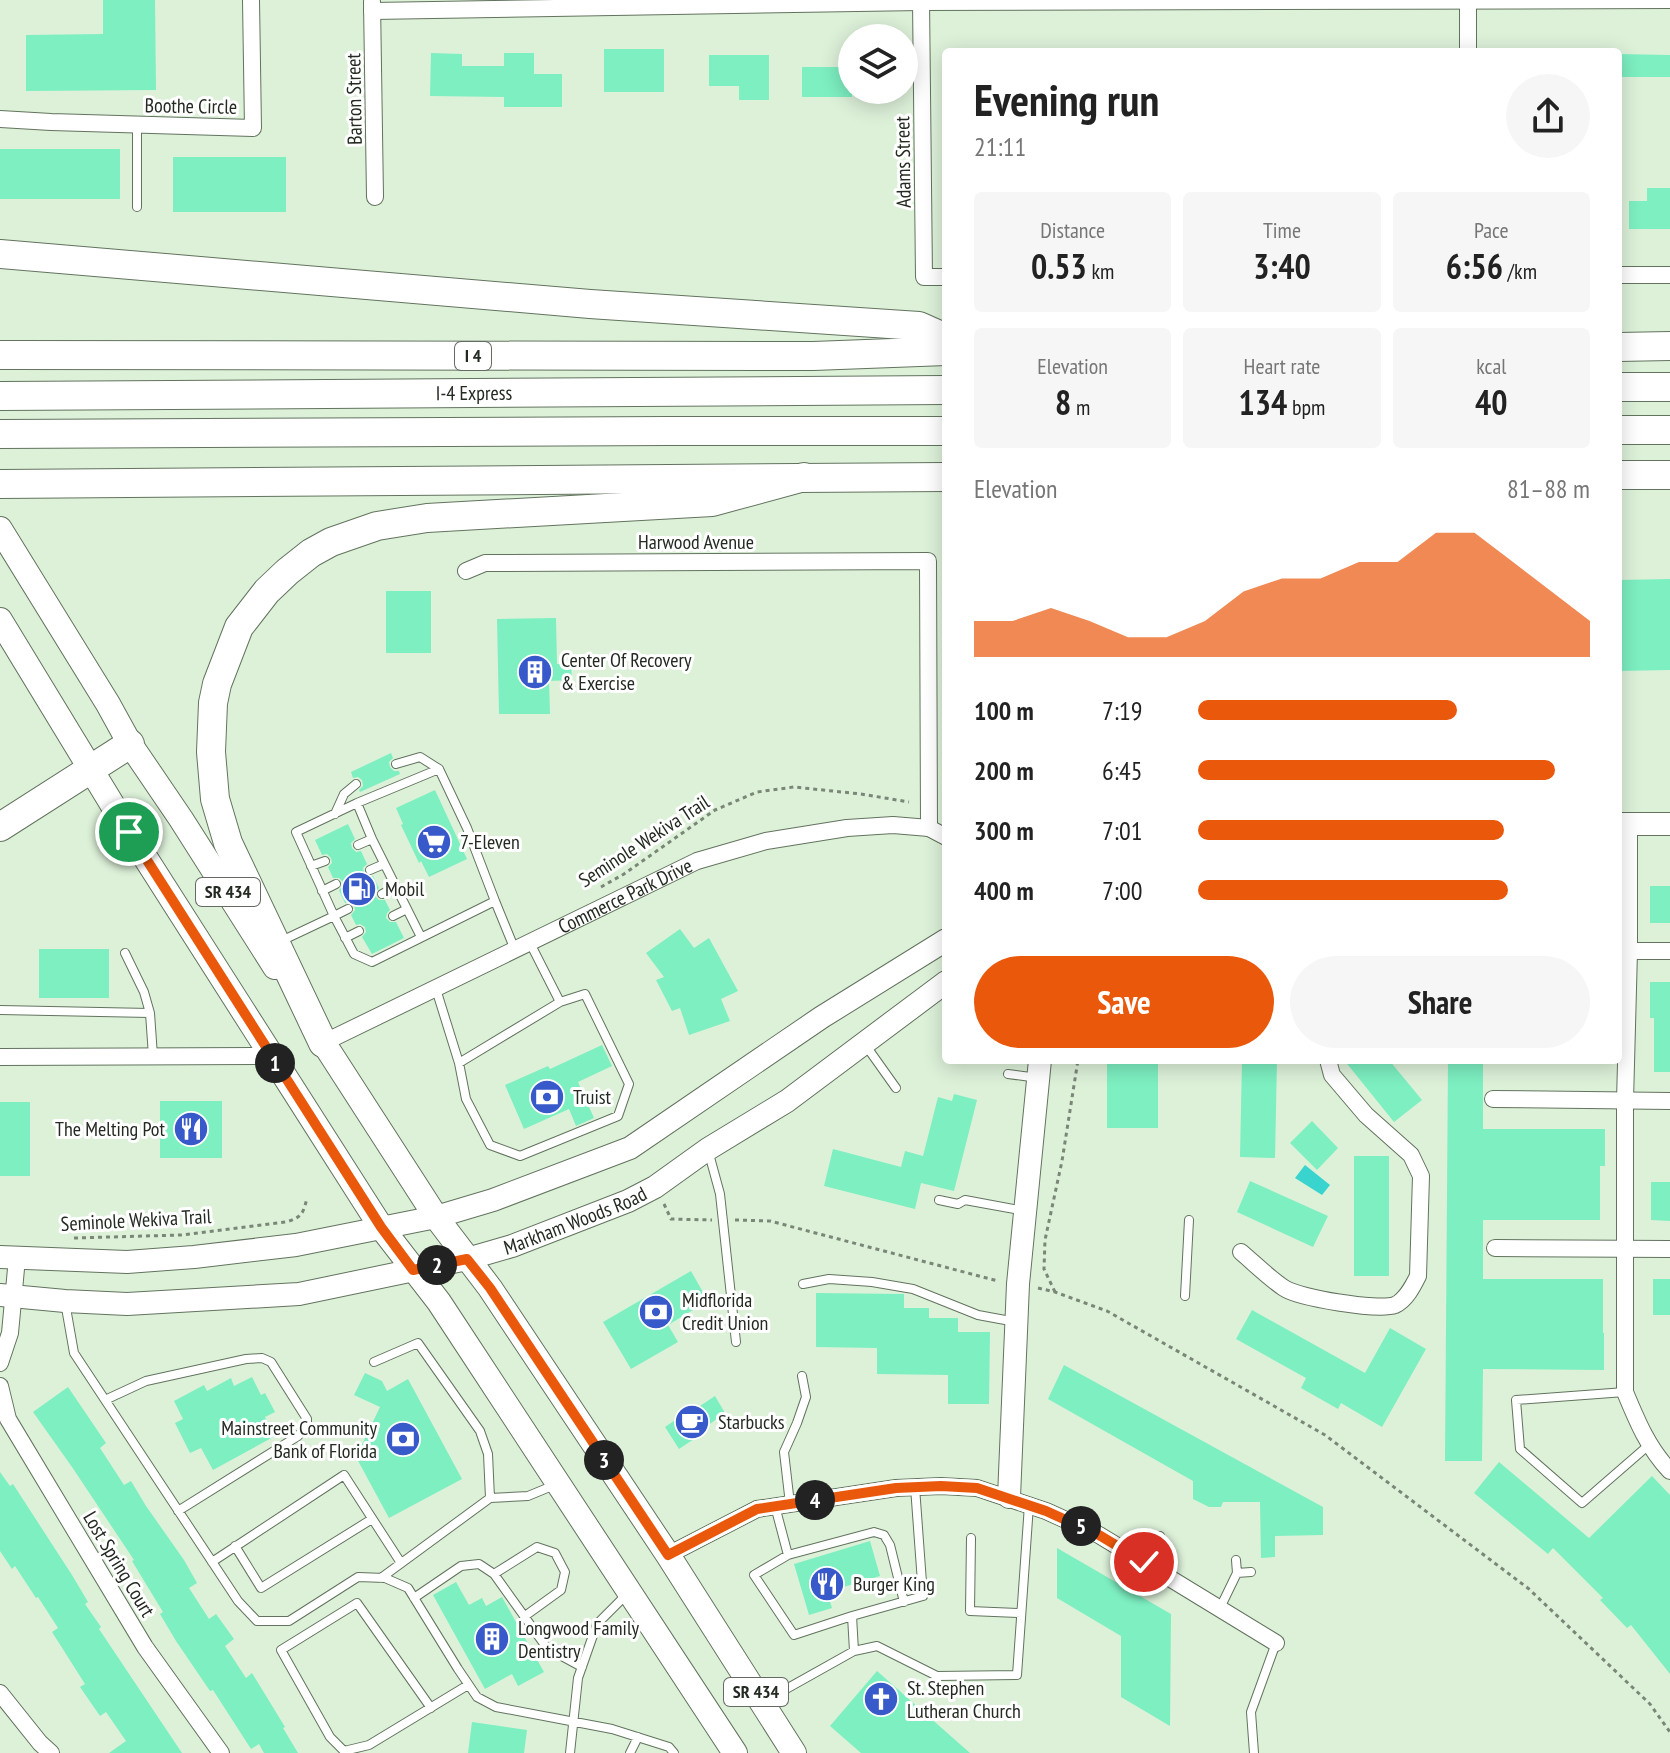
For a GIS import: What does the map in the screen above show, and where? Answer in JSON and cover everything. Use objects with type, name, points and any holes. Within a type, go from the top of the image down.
[{"type":"highway","points":[[0,254],[590,304],[919,326],[942,336]]},
{"type":"highway","points":[[1622,347],[1670,346]]},
{"type":"highway","name":"I 4","points":[[0,355],[813,356],[942,351]]},
{"type":"highway","points":[[1622,387],[1670,387]]},
{"type":"highway","name":"I-4 Express","points":[[0,396],[942,390]]},
{"type":"highway","points":[[1622,430],[1670,430]]},
{"type":"highway","name":"I-4 Express","points":[[0,434],[942,431]]},
{"type":"highway","points":[[1622,475],[1670,475]]},
{"type":"highway","points":[[323,1043],[270,945],[228,843],[215,799],[211,752],[217,684],[239,627],[267,591],[311,553],[331,542],[354,532],[402,521],[712,502],[804,477]]},
{"type":"highway","points":[[4,485],[942,477]]},
{"type":"highway","points":[[0,827],[130,744]]},
{"type":"main road","name":"SR 434","points":[[0,529],[130,744],[270,945]]},
{"type":"main road","name":"SR 434","points":[[0,620],[90,769],[381,1227],[439,1302],[735,1753]]},
{"type":"main road","points":[[1623,824],[1670,824]]},
{"type":"main road","points":[[9,1257],[127,1262],[296,1245],[436,1217],[493,1200],[630,1148],[822,1017],[942,942]]},
{"type":"main road","name":"Markham Woods Road","points":[[7,1296],[127,1304],[299,1294],[467,1259],[512,1246],[628,1201],[655,1187],[708,1149],[787,1101],[942,985]]},
{"type":"main road","name":"SR 434","points":[[323,1043],[436,1217],[490,1288],[668,1555],[794,1753]]},
{"type":"main road","points":[[1019,1501],[1016,1322],[1039,1069]]},
{"type":"street","name":"Boothe Circle","points":[[0,119],[253,128],[251,0]]},
{"type":"street","points":[[372,6],[921,1],[1670,0]]},
{"type":"street","name":"Adams Street","points":[[921,1],[924,277],[942,277]]},
{"type":"street","points":[[1468,1],[1468,48]]},
{"type":"street","name":"Barton Street","points":[[372,6],[375,197]]},
{"type":"street","points":[[1622,275],[1670,275]]},
{"type":"street","name":"Harwood Avenue","points":[[466,571],[485,563],[928,561],[929,828]]},
{"type":"street","points":[[1623,824],[1625,1392],[1640,1430],[1670,1471]]},
{"type":"street","name":"Commerce Park Drive","points":[[323,1043],[697,861],[766,841],[847,828],[893,825],[929,828],[942,835]]},
{"type":"street","points":[[1623,951],[1670,951]]},
{"type":"street","points":[[0,1057],[271,1056]]},
{"type":"street","points":[[1241,1252],[1286,1290],[1307,1298],[1367,1306],[1395,1305],[1411,1290],[1418,1276],[1421,1176],[1411,1155],[1366,1115],[1332,1075],[1329,1064]]},
{"type":"street","points":[[1493,1099],[1670,1101]]},
{"type":"street","points":[[1495,1248],[1670,1249]]},
{"type":"street","points":[[0,1363],[10,1333],[7,1296],[9,1257]]},
{"type":"street","name":"Lost Spring Court","points":[[0,1386],[8,1419],[137,1634],[221,1753]]},
{"type":"street","points":[[668,1555],[757,1509],[896,1488],[977,1488],[1019,1501],[1099,1535],[1276,1643]]},
{"type":"street","points":[[0,1693],[51,1753]]},
{"type":"lane","points":[[137,125],[137,207]]},
{"type":"lane","points":[[396,764],[420,757],[439,769],[467,828],[495,901],[560,1002]]},
{"type":"lane","points":[[439,769],[296,832],[354,954],[372,962],[495,901]]},
{"type":"lane","points":[[335,814],[344,794],[356,784]]},
{"type":"lane","points":[[357,803],[421,937]]},
{"type":"lane","points":[[358,845],[372,839]]},
{"type":"lane","points":[[311,866],[325,861]]},
{"type":"lane","points":[[370,870],[384,864]]},
{"type":"lane","points":[[322,891],[336,884]]},
{"type":"lane","points":[[382,894],[396,887]]},
{"type":"lane","points":[[270,945],[348,909]]},
{"type":"lane","points":[[393,916],[407,909]]},
{"type":"lane","points":[[345,938],[359,931]]},
{"type":"lane","points":[[125,953],[144,992],[150,1013],[153,1056]]},
{"type":"lane","points":[[436,989],[459,1063],[466,1099],[490,1145],[520,1156],[618,1116],[629,1084],[585,994],[560,1002],[459,1063]]},
{"type":"lane","points":[[0,1010],[150,1013]]},
{"type":"lane","points":[[864,1043],[896,1088]]},
{"type":"lane","points":[[1008,1074],[1039,1069]]},
{"type":"lane","points":[[708,1149],[720,1194],[736,1342]]},
{"type":"lane","points":[[939,1200],[958,1204],[965,1200],[1025,1211]]},
{"type":"lane","points":[[1185,1296],[1189,1220]]},
{"type":"lane","points":[[803,1284],[829,1279],[913,1289],[978,1315],[1016,1322]]},
{"type":"lane","points":[[65,1301],[74,1353],[238,1601],[257,1621],[289,1621],[358,1577],[381,1578],[408,1588],[477,1697],[496,1707],[612,1729],[669,1747],[674,1753]]},
{"type":"lane","points":[[374,1362],[418,1343],[480,1431],[488,1454],[490,1498]]},
{"type":"lane","points":[[105,1400],[146,1381],[246,1359],[262,1358],[271,1362],[307,1419],[307,1426],[298,1436],[178,1511]]},
{"type":"lane","points":[[788,1555],[783,1505],[784,1452],[806,1397],[802,1376]]},
{"type":"lane","points":[[1625,1392],[1516,1400],[1520,1449],[1582,1503],[1650,1444]]},
{"type":"lane","points":[[212,1562],[344,1475],[401,1563]]},
{"type":"lane","points":[[381,1578],[490,1498],[528,1496],[558,1484]]},
{"type":"lane","points":[[904,1602],[890,1545],[884,1535],[874,1532],[788,1555],[754,1575],[794,1635],[852,1616],[904,1602],[923,1596],[915,1487]]},
{"type":"lane","points":[[762,1702],[854,1651],[877,1646],[937,1676],[1017,1675],[1021,1613],[1019,1501]]},
{"type":"lane","points":[[235,1546],[261,1588],[372,1519]]},
{"type":"lane","points":[[1144,1562],[1160,1536]]},
{"type":"lane","points":[[971,1538],[970,1611],[1021,1613]]},
{"type":"lane","points":[[494,1574],[537,1547],[555,1553],[565,1572],[561,1590],[525,1616]]},
{"type":"lane","points":[[1220,1608],[1237,1573],[1236,1560]]},
{"type":"lane","points":[[414,1598],[461,1566],[479,1564],[494,1574],[547,1648],[582,1667]]},
{"type":"lane","points":[[1237,1573],[1251,1572]]},
{"type":"lane","points":[[570,1753],[578,1678],[597,1624],[629,1592]]},
{"type":"lane","points":[[431,1708],[357,1603],[281,1650],[330,1737],[344,1751],[369,1745],[431,1708],[468,1685]]},
{"type":"lane","points":[[852,1616],[854,1651]]},
{"type":"lane","points":[[1254,1753],[1251,1712],[1276,1643]]},
{"type":"lane","points":[[630,1753],[638,1737]]},
{"type":"path","name":"Seminole Wekiva Trail","points":[[598,888],[624,874],[715,810],[757,792],[794,787],[909,802]]},
{"type":"path","points":[[1055,1292],[1044,1269],[1045,1240],[1062,1161],[1077,1064]]},
{"type":"path","name":"Seminole Wekiva Trail","points":[[61,1238],[168,1236],[286,1222],[304,1212],[307,1198]]},
{"type":"path","points":[[671,1219],[770,1221],[998,1281]]},
{"type":"path","points":[[1026,1286],[1055,1292],[1107,1311],[1325,1435],[1529,1589],[1650,1704],[1670,1732]]},
{"type":"water","points":[[1305,1165],[1330,1185],[1322,1195],[1295,1178]]},
{"type":"building","points":[[103,0],[155,0],[156,90],[26,91],[26,35],[103,34]]},
{"type":"building","points":[[604,49],[664,49],[664,92],[604,92]]},
{"type":"building","points":[[431,53],[462,54],[462,66],[504,66],[504,53],[534,53],[534,74],[562,74],[562,107],[504,107],[504,97],[430,96]]},
{"type":"building","points":[[1622,54],[1670,55],[1670,77],[1622,77]]},
{"type":"building","points":[[709,55],[769,55],[769,100],[739,100],[739,86],[709,86]]},
{"type":"building","points":[[802,67],[838,67],[838,97],[802,97]]},
{"type":"building","points":[[0,149],[120,149],[120,199],[0,199]]},
{"type":"building","points":[[173,157],[286,157],[286,212],[173,212]]},
{"type":"building","points":[[1647,188],[1670,188],[1670,229],[1629,229],[1629,201],[1647,201]]},
{"type":"building","points":[[1670,579],[1670,670],[1622,671],[1622,580]]},
{"type":"building","points":[[386,591],[431,591],[431,653],[386,653]]},
{"type":"building","name":"Center Of Recovery & Exercise","points":[[556,618],[557,664],[571,664],[572,680],[549,681],[550,714],[499,714],[497,619]]},
{"type":"building","points":[[391,753],[390,767],[400,774],[360,792],[362,780],[353,778],[351,772]]},
{"type":"building","name":"7-Eleven","points":[[435,790],[467,859],[429,877],[421,861],[419,863],[396,808]]},
{"type":"building","name":"Mobil","points":[[348,824],[355,839],[351,843],[352,848],[356,852],[361,851],[367,864],[363,868],[364,873],[368,877],[373,876],[379,888],[375,896],[385,900],[390,910],[386,918],[396,922],[404,938],[372,954],[362,937],[365,927],[356,925],[351,915],[354,905],[345,903],[339,890],[343,882],[333,878],[328,867],[332,863],[331,858],[327,854],[322,855],[315,840]]},
{"type":"building","points":[[1650,886],[1670,886],[1670,923],[1650,923]]},
{"type":"building","points":[[680,929],[694,948],[709,938],[738,991],[721,999],[730,1021],[689,1035],[680,1008],[672,1011],[656,980],[664,977],[646,953]]},
{"type":"building","points":[[39,949],[109,949],[109,998],[39,998]]},
{"type":"building","points":[[1650,982],[1670,982],[1670,1072],[1654,1072]]},
{"type":"building","name":"Truist","points":[[602,1045],[612,1066],[578,1082],[594,1118],[576,1126],[569,1109],[524,1129],[505,1085]]},
{"type":"building","points":[[1107,1064],[1158,1064],[1158,1128],[1107,1128]]},
{"type":"building","points":[[1242,1064],[1277,1064],[1275,1158],[1240,1157]]},
{"type":"building","points":[[1347,1064],[1392,1064],[1422,1100],[1394,1122]]},
{"type":"building","points":[[1448,1064],[1483,1064],[1483,1129],[1605,1129],[1605,1166],[1600,1166],[1600,1220],[1483,1220],[1483,1279],[1603,1279],[1604,1370],[1483,1369],[1482,1461],[1445,1461]]},
{"type":"building","points":[[954,1094],[977,1100],[954,1191],[921,1183],[915,1209],[824,1186],[833,1149],[901,1167],[905,1151],[923,1156],[938,1097],[952,1101]]},
{"type":"building","name":"The Melting Pot","points":[[160,1101],[222,1101],[222,1158],[160,1158]]},
{"type":"building","points":[[0,1102],[30,1102],[30,1176],[0,1176]]},
{"type":"building","points":[[1312,1121],[1338,1148],[1317,1170],[1290,1143]]},
{"type":"building","points":[[1354,1156],[1389,1156],[1389,1276],[1354,1276]]},
{"type":"building","points":[[1250,1181],[1328,1216],[1313,1247],[1237,1212]]},
{"type":"building","points":[[1651,1182],[1670,1182],[1670,1221],[1651,1220]]},
{"type":"building","name":"Midflorida Credit Union","points":[[691,1271],[708,1301],[668,1325],[678,1342],[631,1369],[603,1322]]},
{"type":"building","points":[[1653,1279],[1670,1279],[1670,1315],[1653,1315]]},
{"type":"building","points":[[816,1293],[904,1294],[904,1308],[929,1308],[929,1318],[958,1318],[958,1332],[990,1332],[989,1404],[948,1404],[948,1375],[877,1374],[877,1348],[816,1347]]},
{"type":"building","points":[[1252,1310],[1365,1373],[1390,1328],[1426,1349],[1382,1427],[1341,1403],[1338,1409],[1301,1388],[1306,1378],[1236,1339]]},
{"type":"building","points":[[1064,1365],[1323,1507],[1323,1535],[1275,1536],[1275,1557],[1261,1558],[1260,1502],[1223,1502],[1221,1507],[1209,1507],[1193,1499],[1193,1481],[1048,1399]]},
{"type":"building","name":"Mainstreet Community Bank of Florida","points":[[365,1373],[382,1381],[387,1391],[408,1379],[462,1479],[389,1518],[356,1457],[380,1407],[354,1395]]},
{"type":"building","points":[[252,1377],[275,1412],[265,1417],[275,1436],[213,1470],[201,1448],[190,1453],[175,1423],[183,1419],[174,1401],[204,1385],[207,1391],[231,1378],[234,1386]]},
{"type":"building","points":[[68,1387],[106,1443],[100,1448],[124,1485],[131,1481],[184,1560],[197,1583],[189,1588],[209,1619],[216,1614],[234,1639],[225,1646],[246,1678],[252,1673],[298,1753],[264,1753],[259,1744],[251,1749],[213,1690],[210,1691],[176,1641],[134,1560],[33,1412]]},
{"type":"building","name":"Starbucks","points":[[715,1396],[725,1413],[707,1426],[709,1429],[679,1449],[665,1427]]},
{"type":"building","points":[[1499,1462],[1589,1538],[1652,1476],[1670,1495],[1670,1674],[1631,1625],[1627,1628],[1600,1600],[1603,1598],[1553,1548],[1548,1554],[1474,1493]]},
{"type":"building","points":[[0,1472],[10,1486],[13,1484],[72,1575],[88,1602],[85,1604],[101,1627],[99,1629],[182,1753],[109,1753],[126,1741],[106,1712],[100,1716],[80,1687],[85,1684],[52,1632],[58,1628],[15,1566],[12,1569],[0,1551]]},
{"type":"building","name":"Burger King","points":[[870,1541],[880,1576],[827,1592],[832,1608],[809,1615],[794,1564]]},
{"type":"building","points":[[1057,1548],[1171,1614],[1170,1726],[1121,1697],[1121,1636],[1057,1598]]},
{"type":"building","name":"Longwood Family Dentistry","points":[[456,1582],[469,1605],[482,1598],[486,1606],[502,1597],[544,1672],[518,1686],[512,1674],[485,1689],[433,1595]]},
{"type":"building","name":"St. Stephen Lutheran Church","points":[[877,1671],[970,1753],[861,1753],[830,1726]]},
{"type":"building","points":[[472,1722],[527,1730],[524,1753],[468,1753]]},
{"type":"place","name":"Center Of Recovery & Exercise","points":[[535,672]]},
{"type":"place","name":"7-Eleven","points":[[434,842]]},
{"type":"place","name":"Mobil","points":[[359,889]]},
{"type":"place","name":"Truist","points":[[547,1097]]},
{"type":"place","name":"The Melting Pot","points":[[191,1129]]},
{"type":"place","name":"Midflorida Credit Union","points":[[656,1312]]},
{"type":"place","name":"Starbucks","points":[[692,1422]]},
{"type":"place","name":"Mainstreet Community Bank of Florida","points":[[403,1439]]},
{"type":"place","name":"Burger King","points":[[827,1584]]},
{"type":"place","name":"Longwood Family Dentistry","points":[[492,1639]]},
{"type":"place","name":"St. Stephen Lutheran Church","points":[[881,1699]]},
{"type":"route","points":[[129,832],[336,1158],[413,1270],[467,1259],[490,1288],[668,1555],[757,1509],[896,1488],[941,1486],[977,1488],[1009,1497],[1099,1535],[1144,1562]]}]
